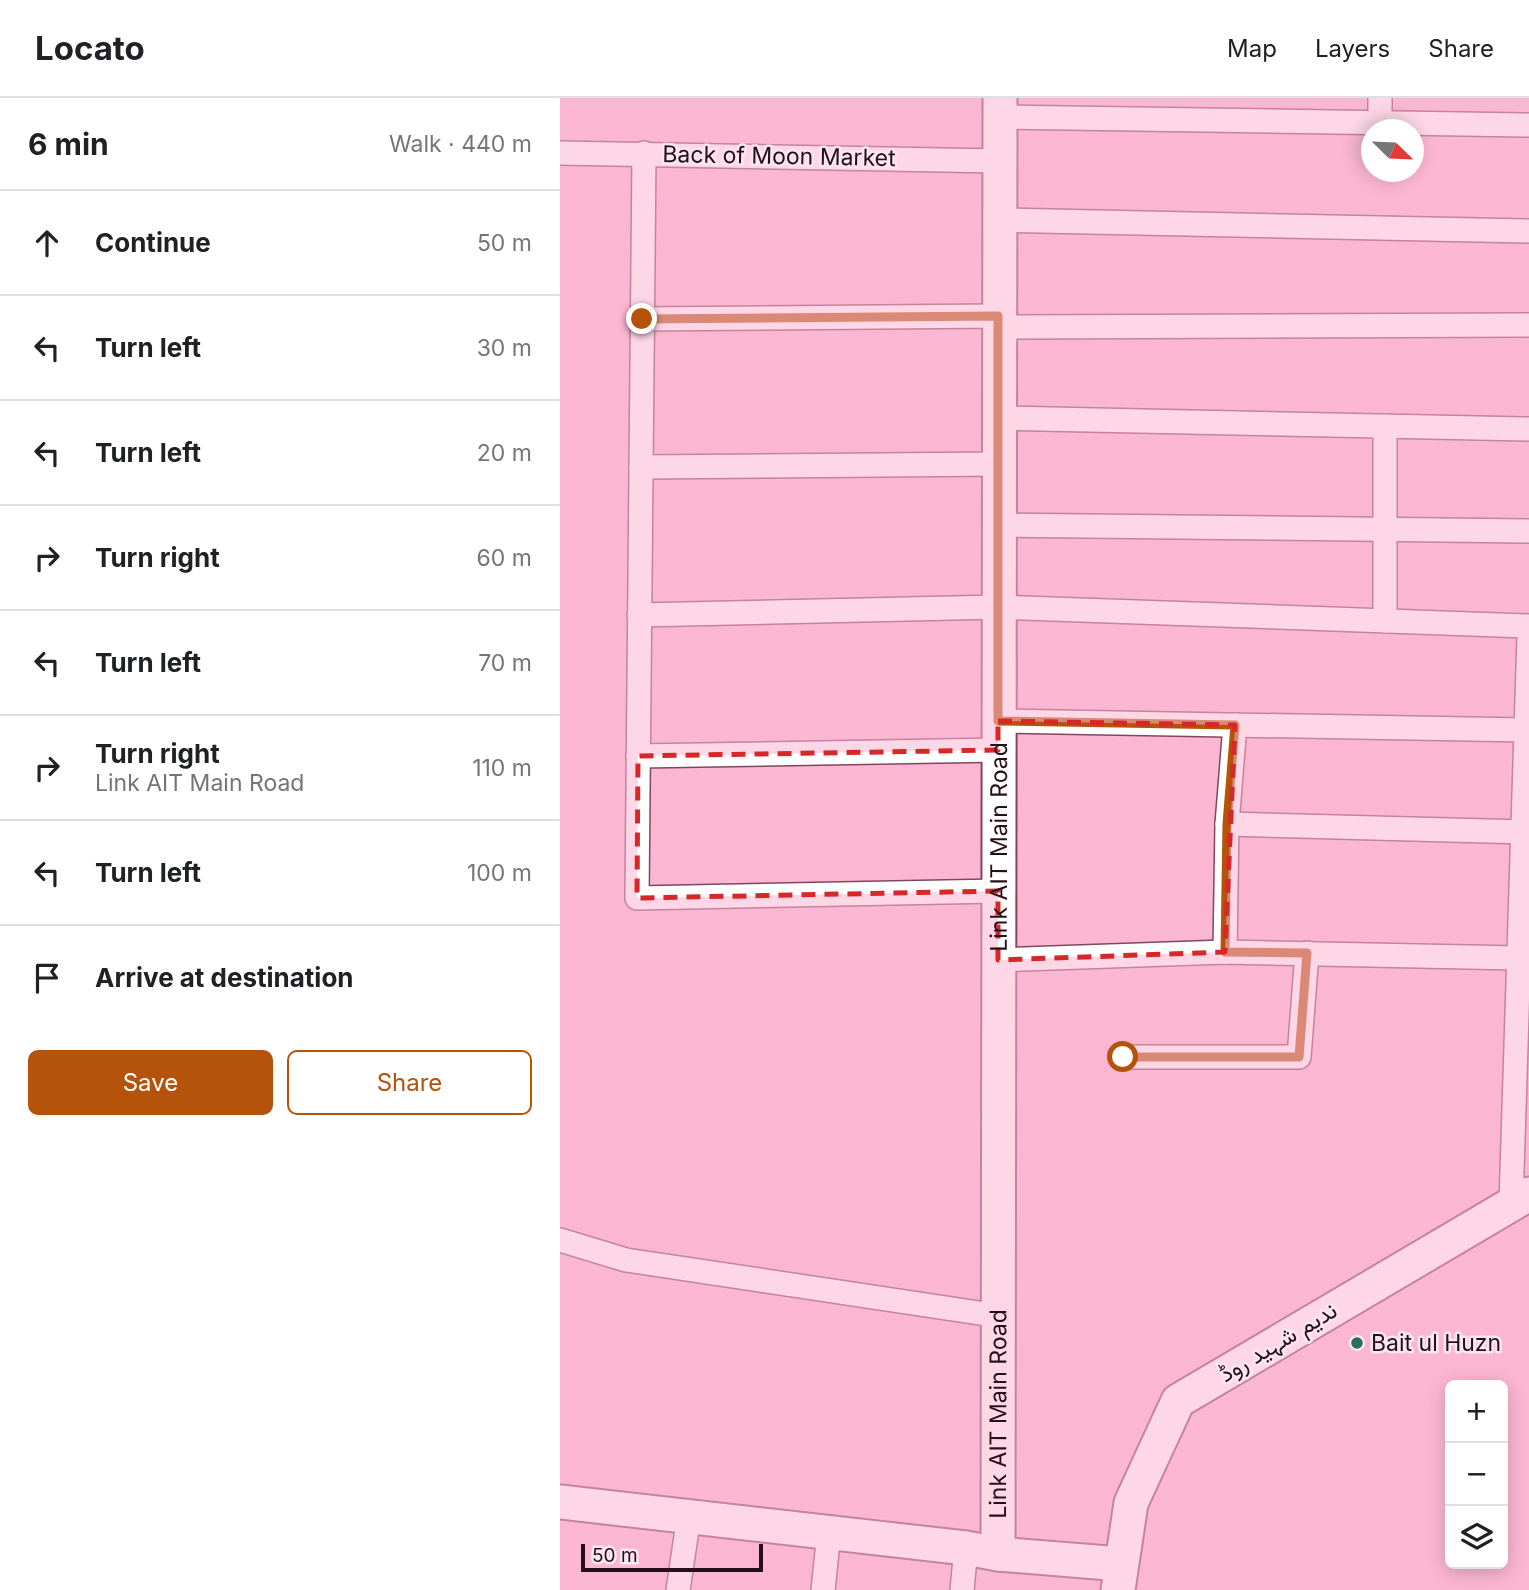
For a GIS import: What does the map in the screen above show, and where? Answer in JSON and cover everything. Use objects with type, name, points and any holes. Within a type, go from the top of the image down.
[{"type":"street","points":[[1380,98],[1380,119]]},
{"type":"street","points":[[1000,107],[1361,121]]},
{"type":"street","name":"Link AIT Main Road","points":[[982,1551],[999,1316],[1000,107]]},
{"type":"street","points":[[1424,123],[1529,125]]},
{"type":"street","name":"Back of Moon Market","points":[[560,153],[998,161]]},
{"type":"street","points":[[644,153],[637,898],[998,891]]},
{"type":"street","points":[[998,220],[1529,231]]},
{"type":"street","points":[[642,319],[1529,325]]},
{"type":"street","points":[[998,418],[1529,429]]},
{"type":"street","points":[[1385,426],[1385,621]]},
{"type":"street","points":[[641,467],[998,464]]},
{"type":"street","points":[[998,525],[1529,531]]},
{"type":"street","points":[[639,615],[999,607],[1529,626]]},
{"type":"street","points":[[1520,1199],[1518,958],[1526,832],[1529,637]]},
{"type":"street","points":[[638,756],[1235,725],[1527,730]]},
{"type":"street","points":[[1225,952],[1227,824],[1235,725]]},
{"type":"street","points":[[1227,824],[1526,832]]},
{"type":"street","points":[[998,960],[1225,952],[1518,958]]},
{"type":"street","points":[[1123,1057],[1299,1057],[1307,953]]},
{"type":"street","name":"ندیم شہید روڈ","points":[[1120,1577],[1131,1503],[1178,1401],[1520,1199]]},
{"type":"street","points":[[560,1240],[626,1260],[999,1316]]},
{"type":"street","points":[[560,1502],[982,1551],[1120,1577]]},
{"type":"street","points":[[678,1590],[689,1516]]},
{"type":"street","points":[[823,1590],[829,1533]]},
{"type":"street","points":[[962,1590],[982,1551]]},
{"type":"highlighted area","points":[[998,721],[1235,725],[1225,952],[998,960],[998,891],[637,898],[638,756],[998,750]]},
{"type":"place","name":"Bait ul Huzn","points":[[1357,1343]]},
{"type":"route","points":[[642,319],[998,316],[998,721],[1235,725],[1227,824],[1225,952],[1307,953],[1299,1057],[1123,1057]]}]
